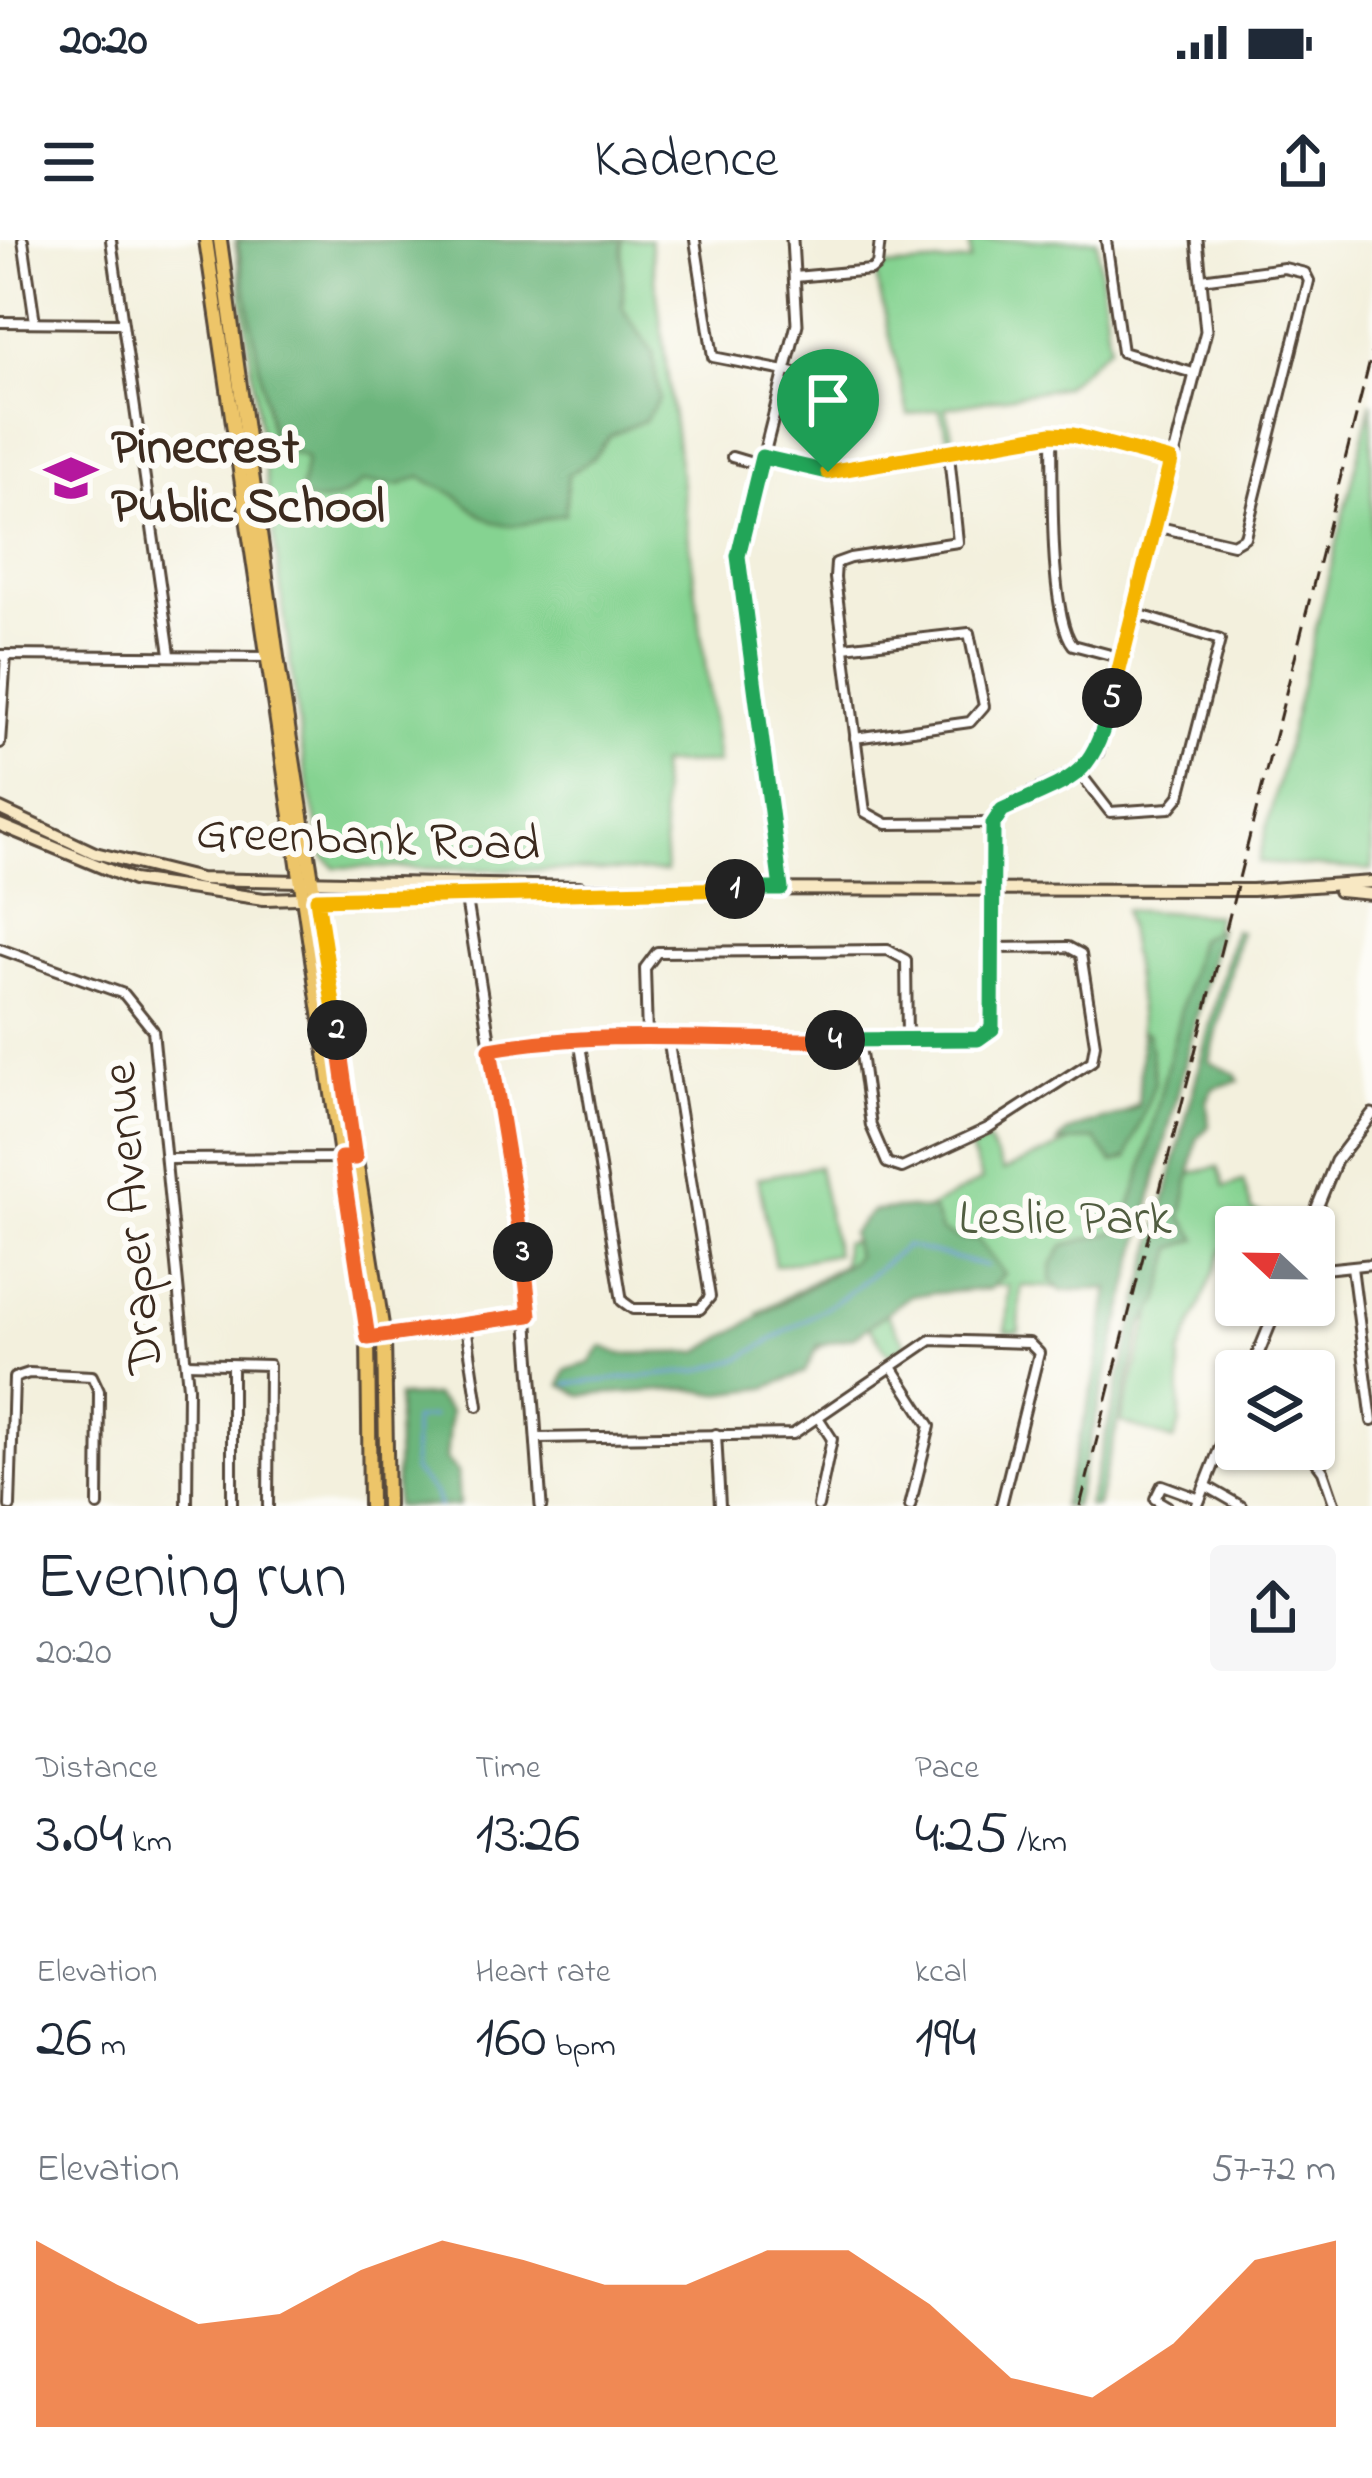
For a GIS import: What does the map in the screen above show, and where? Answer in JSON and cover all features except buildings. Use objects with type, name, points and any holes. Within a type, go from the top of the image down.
[{"type":"main road","points":[[206,240],[271,657],[316,883],[368,1338],[370,1506]]},
{"type":"main road","points":[[220,240],[298,883],[384,1338],[386,1506]]},
{"type":"main road","name":"Greenbank Road","points":[[0,809],[95,853],[172,875],[298,883],[601,890],[1318,888],[1372,882]]},
{"type":"main road","name":"Greenbank Road","points":[[0,825],[164,888],[301,899],[601,890]]},
{"type":"main road","name":"Greenbank Road","points":[[1318,888],[1372,894]]},
{"type":"street","points":[[23,240],[35,322]]},
{"type":"street","points":[[112,240],[170,654]]},
{"type":"street","points":[[695,240],[713,357],[826,379],[841,372]]},
{"type":"street","points":[[781,889],[738,556],[797,324],[792,240]]},
{"type":"street","points":[[795,277],[871,270],[877,265],[880,240]]},
{"type":"street","points":[[1106,240],[1122,352],[1193,374]]},
{"type":"street","points":[[490,1049],[647,1037],[978,1039],[992,1029],[993,824],[1002,810],[1079,772],[1098,752],[1206,331],[1197,240]]},
{"type":"street","points":[[1155,526],[1233,544],[1245,537],[1309,281],[1305,273],[1284,268],[1201,279]]},
{"type":"street","points":[[0,322],[122,323]]},
{"type":"street","points":[[732,457],[828,472],[949,455],[983,442],[1052,434],[1073,435],[1171,461]]},
{"type":"street","points":[[1052,434],[1055,561],[1065,634],[1073,645],[1122,658]]},
{"type":"street","points":[[949,455],[958,542],[836,563],[844,647],[863,801],[871,820],[993,824]]},
{"type":"street","points":[[1079,772],[1106,811],[1171,808],[1180,796],[1220,640],[1134,613]]},
{"type":"street","points":[[844,647],[969,633],[984,706],[970,722],[856,739]]},
{"type":"street","points":[[0,743],[3,655],[271,657]]},
{"type":"street","points":[[466,896],[530,1315],[541,1506]]},
{"type":"street","points":[[860,1039],[871,1126],[887,1163],[902,1168],[988,1128],[1092,1061],[1095,1044],[1082,954],[1068,947],[995,948]]},
{"type":"street","name":"Draper Avenue","points":[[0,949],[103,984],[137,1006],[156,1040],[186,1363],[187,1506]]},
{"type":"street","points":[[647,1037],[645,968],[657,952],[888,950],[906,960],[907,1038]]},
{"type":"street","points":[[579,1039],[622,1301],[633,1309],[700,1309],[710,1297],[668,1038]]},
{"type":"street","points":[[1318,1206],[1336,1161],[1372,1114]]},
{"type":"street","points":[[168,1159],[348,1158]]},
{"type":"street","points":[[1335,1268],[1372,1264]]},
{"type":"street","points":[[1352,1267],[1372,1420]]},
{"type":"street","points":[[368,1338],[530,1315]]},
{"type":"street","points":[[466,1326],[478,1406]]},
{"type":"street","points":[[537,1438],[793,1434],[931,1340],[1036,1346],[1039,1353],[1001,1506]]},
{"type":"street","points":[[186,1363],[269,1365],[268,1506]]},
{"type":"street","points":[[232,1364],[232,1506]]},
{"type":"street","points":[[892,1367],[930,1426],[910,1506]]},
{"type":"street","points":[[10,1506],[14,1378],[79,1372],[92,1376],[99,1391],[98,1506]]},
{"type":"street","points":[[818,1506],[832,1439],[819,1418]]},
{"type":"street","points":[[716,1434],[720,1506]]},
{"type":"street","points":[[1167,1506],[1154,1494],[1162,1485],[1199,1502],[1215,1463]]},
{"type":"street","points":[[1322,1470],[1335,1506]]},
{"type":"street","points":[[1206,1486],[1241,1506]]},
{"type":"green space","points":[[235,240],[650,240],[718,763],[659,764],[666,872],[335,867],[325,858],[304,766]]},
{"type":"green space","points":[[237,240],[622,240],[623,309],[653,353],[659,399],[645,420],[610,436],[593,458],[568,475],[565,514],[521,525],[499,524],[421,476],[400,485],[363,482],[333,500],[309,500],[300,496],[306,458],[275,445],[271,434]]},
{"type":"green space","points":[[983,240],[1097,240],[1109,346],[1063,387],[945,408],[954,441],[949,442],[939,409],[908,415],[876,276],[885,267],[970,261],[970,242]]},
{"type":"green space","points":[[1372,401],[1372,870],[1258,863]]},
{"type":"green space","name":"Leslie Park","points":[[1124,910],[1217,915],[1116,1290],[1021,1286],[1019,1332],[1006,1332],[1009,1286],[917,1283],[882,1307],[906,1344],[889,1355],[864,1319],[779,1374],[758,1313],[843,1264],[844,1243],[883,1233],[982,1180],[970,1150],[988,1141],[1003,1171],[1104,1128],[1138,1103],[1141,1031]]},
{"type":"green space","points":[[1219,928],[1074,1506],[1061,1506],[1094,1383],[1109,1288],[1061,1291],[1051,1280],[1052,1265],[1064,1245],[1122,1230],[1140,1178],[1198,939]]},
{"type":"green space","points":[[1234,930],[1240,932],[1210,1062],[1236,1074],[1239,1081],[1213,1088],[1207,1101],[1209,1126],[1197,1139],[1182,1217],[1198,1239],[1174,1248],[1159,1302],[1143,1325],[1097,1506],[1087,1506]]},
{"type":"green space","points":[[1142,1032],[1148,1033],[1155,1082],[1127,1158],[1113,1163],[1095,1139],[1058,1143],[1072,1130],[1138,1106]]},
{"type":"green space","points":[[818,1166],[836,1254],[775,1266],[758,1178]]},
{"type":"green space","points":[[1218,1167],[1225,1187],[1243,1181],[1251,1206],[1215,1206],[1215,1269],[1180,1355],[1180,1424],[1174,1441],[1121,1422],[1191,1173]]},
{"type":"green space","points":[[872,1211],[934,1211],[941,1231],[961,1240],[977,1239],[1004,1274],[990,1289],[911,1295],[854,1337],[818,1345],[805,1372],[766,1388],[717,1394],[689,1389],[581,1395],[561,1385],[566,1370],[590,1363],[602,1346],[621,1354],[699,1352],[851,1262],[856,1256],[851,1233]]},
{"type":"green space","points":[[434,1396],[450,1412],[446,1460],[457,1472],[459,1506],[395,1506],[398,1397]]},
{"type":"waterway","points":[[567,1384],[699,1371],[740,1359],[843,1297],[906,1246],[987,1266]]},
{"type":"waterway","points":[[433,1417],[413,1420],[413,1471],[435,1493],[439,1506]]},
{"type":"railway","points":[[1080,1506],[1372,353]]},
{"type":"place","name":"Pinecrest Public School","points":[[71,478]]},
{"type":"route","points":[[1052,434],[1073,435],[1171,461],[1098,752],[1079,772],[1002,810],[993,824],[992,1029],[978,1039],[647,1037],[543,1040],[490,1049],[530,1315],[368,1338],[341,1158],[355,1158],[317,899],[781,889],[738,545],[762,457],[828,472],[949,455],[983,442],[1052,434]]}]
